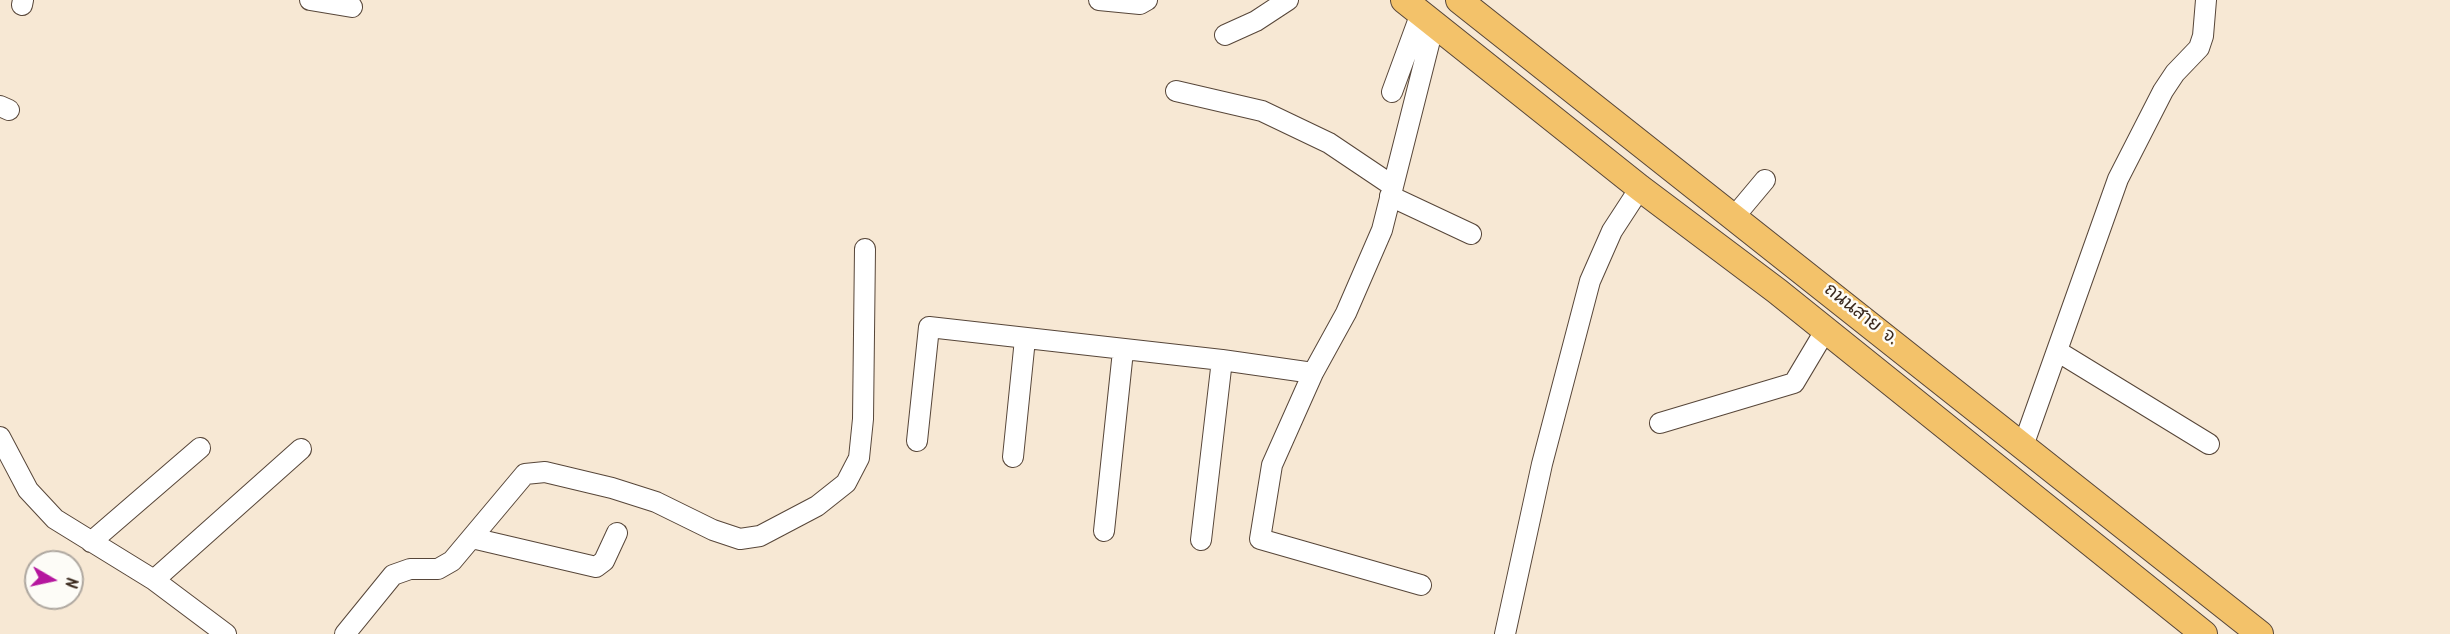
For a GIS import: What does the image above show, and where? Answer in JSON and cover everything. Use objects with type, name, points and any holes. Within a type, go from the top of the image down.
[{"type":"main road","name":"ถนนสาย จ.","points":[[1459,0],[2260,634]]},
{"type":"main road","name":"ถนนสาย จ.","points":[[1419,12],[1640,188],[1825,330],[2190,630]]},
{"type":"street","points":[[310,0],[352,7]]},
{"type":"street","points":[[1099,0],[1140,4],[1147,0]]},
{"type":"street","points":[[1225,35],[1256,21],[1288,0]]},
{"type":"street","points":[[2023,446],[2118,179],[2163,91],[2175,73],[2199,48],[2203,36],[2206,0]]},
{"type":"street","points":[[1392,92],[1419,12]]},
{"type":"street","points":[[1419,12],[1392,191],[1382,230],[1351,303],[1327,352],[1313,373],[1272,465],[1260,539],[1421,585]]},
{"type":"street","points":[[1176,91],[1262,111],[1329,143],[1392,191],[1471,234]]},
{"type":"street","points":[[1734,217],[1765,180]]},
{"type":"street","points":[[1505,634],[1542,464],[1590,281],[1612,231],[1640,188]]},
{"type":"street","points":[[345,634],[393,575],[410,569],[438,569],[452,561],[525,474],[545,472],[612,488],[656,502],[713,530],[740,539],[760,536],[817,506],[846,483],[859,458],[863,419],[865,249]]},
{"type":"street","points":[[917,441],[929,327],[1123,351],[1222,360],[1313,373]]},
{"type":"street","points":[[1660,423],[1794,383],[1825,330]]},
{"type":"street","points":[[1013,457],[1026,339]]},
{"type":"street","points":[[1104,531],[1123,351]]},
{"type":"street","points":[[2057,351],[2209,444]]},
{"type":"street","points":[[1202,540],[1222,360]]},
{"type":"street","points":[[0,437],[27,490],[55,519],[153,580],[226,634]]},
{"type":"street","points":[[91,542],[201,448]]},
{"type":"street","points":[[153,580],[301,449]]},
{"type":"street","points":[[472,538],[596,567],[604,561],[617,533]]}]
